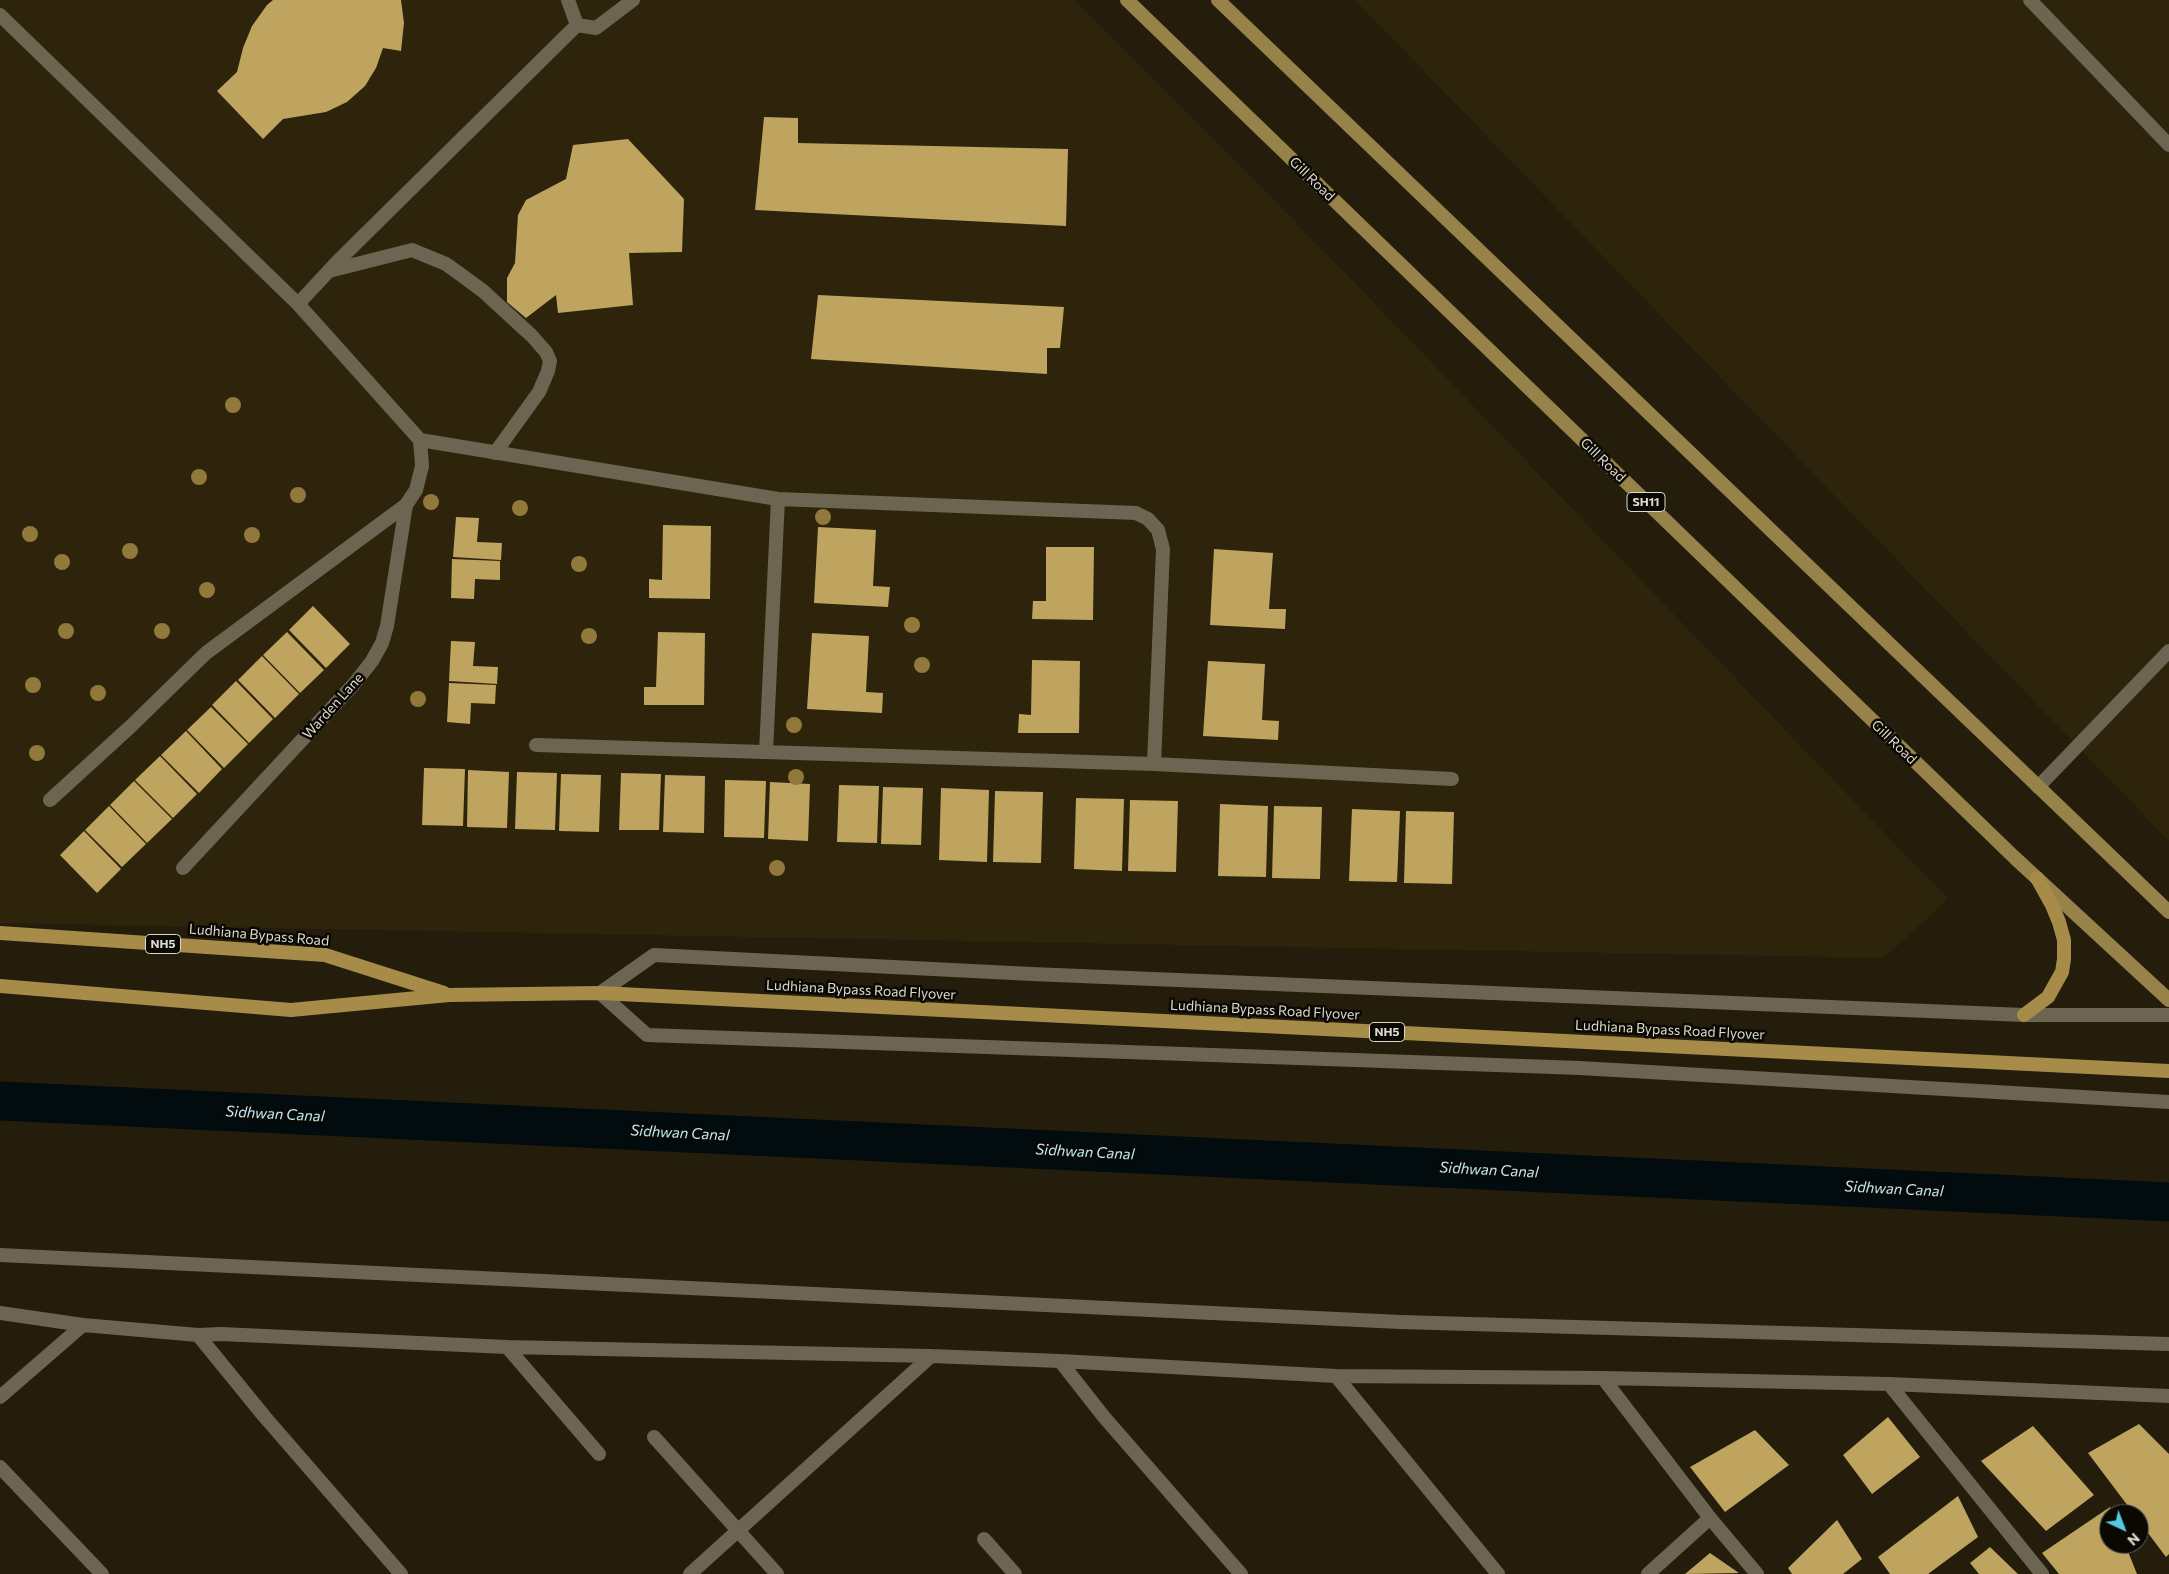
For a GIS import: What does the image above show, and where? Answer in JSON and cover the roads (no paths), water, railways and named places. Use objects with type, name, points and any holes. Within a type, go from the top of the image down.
[{"type":"highway","points":[[2024,1015],[2048,997],[2062,972],[2064,958],[2064,940],[2059,922],[2037,878]]},
{"type":"highway","name":"Ludhiana Bypass Road","points":[[0,933],[326,955],[449,995]]},
{"type":"highway","name":"Ludhiana Bypass Road","points":[[0,986],[292,1010],[449,995],[600,993]]},
{"type":"highway","name":"Ludhiana Bypass Road Flyover","points":[[600,993],[2169,1070]]},
{"type":"main road","name":"Gill Road","points":[[1127,0],[2007,852],[2169,1000]]},
{"type":"main road","points":[[1218,0],[2169,912]]},
{"type":"street","points":[[568,0],[577,26]]},
{"type":"street","points":[[577,26],[596,28],[633,0]]},
{"type":"street","points":[[2030,0],[2169,145]]},
{"type":"street","points":[[0,15],[298,304],[420,440],[422,466],[416,490],[406,505],[206,653],[130,727],[50,800]]},
{"type":"street","points":[[298,304],[577,26]]},
{"type":"street","points":[[330,271],[412,250],[446,264],[464,276],[484,291],[532,336],[546,352],[550,362],[548,371],[538,392],[495,453]]},
{"type":"street","points":[[420,440],[778,500],[1136,513],[1148,519],[1158,530],[1163,549],[1154,764]]},
{"type":"street","points":[[766,752],[778,500]]},
{"type":"street","name":"Warden Lane","points":[[183,868],[354,684],[372,661],[382,643],[387,626],[406,505]]},
{"type":"street","points":[[2038,787],[2169,651]]},
{"type":"street","points":[[536,745],[1154,764],[1452,779]]},
{"type":"street","points":[[2169,1015],[2024,1015],[1032,974],[654,955],[600,993],[647,1035],[1580,1068],[2169,1102]]},
{"type":"street","points":[[0,1255],[1400,1322],[2169,1344]]},
{"type":"street","points":[[0,1313],[83,1325],[198,1335],[231,1334],[507,1347],[931,1356],[1336,1376],[1603,1378],[1889,1384],[2169,1396]]},
{"type":"street","points":[[0,1397],[83,1325]]},
{"type":"street","points":[[198,1335],[264,1416],[401,1574]]},
{"type":"street","points":[[507,1347],[599,1454]]},
{"type":"street","points":[[690,1574],[931,1356]]},
{"type":"street","points":[[1060,1361],[1104,1417],[1241,1574]]},
{"type":"street","points":[[1336,1376],[1498,1574]]},
{"type":"street","points":[[1603,1378],[1710,1518],[1757,1574]]},
{"type":"street","points":[[1889,1384],[2042,1574]]},
{"type":"street","points":[[654,1437],[777,1574]]},
{"type":"street","points":[[0,1467],[102,1574]]},
{"type":"street","points":[[1648,1574],[1710,1518]]},
{"type":"street","points":[[984,1539],[1015,1574]]},
{"type":"waterway","name":"Sidhwan Canal","points":[[0,1101],[2169,1202]]}]
